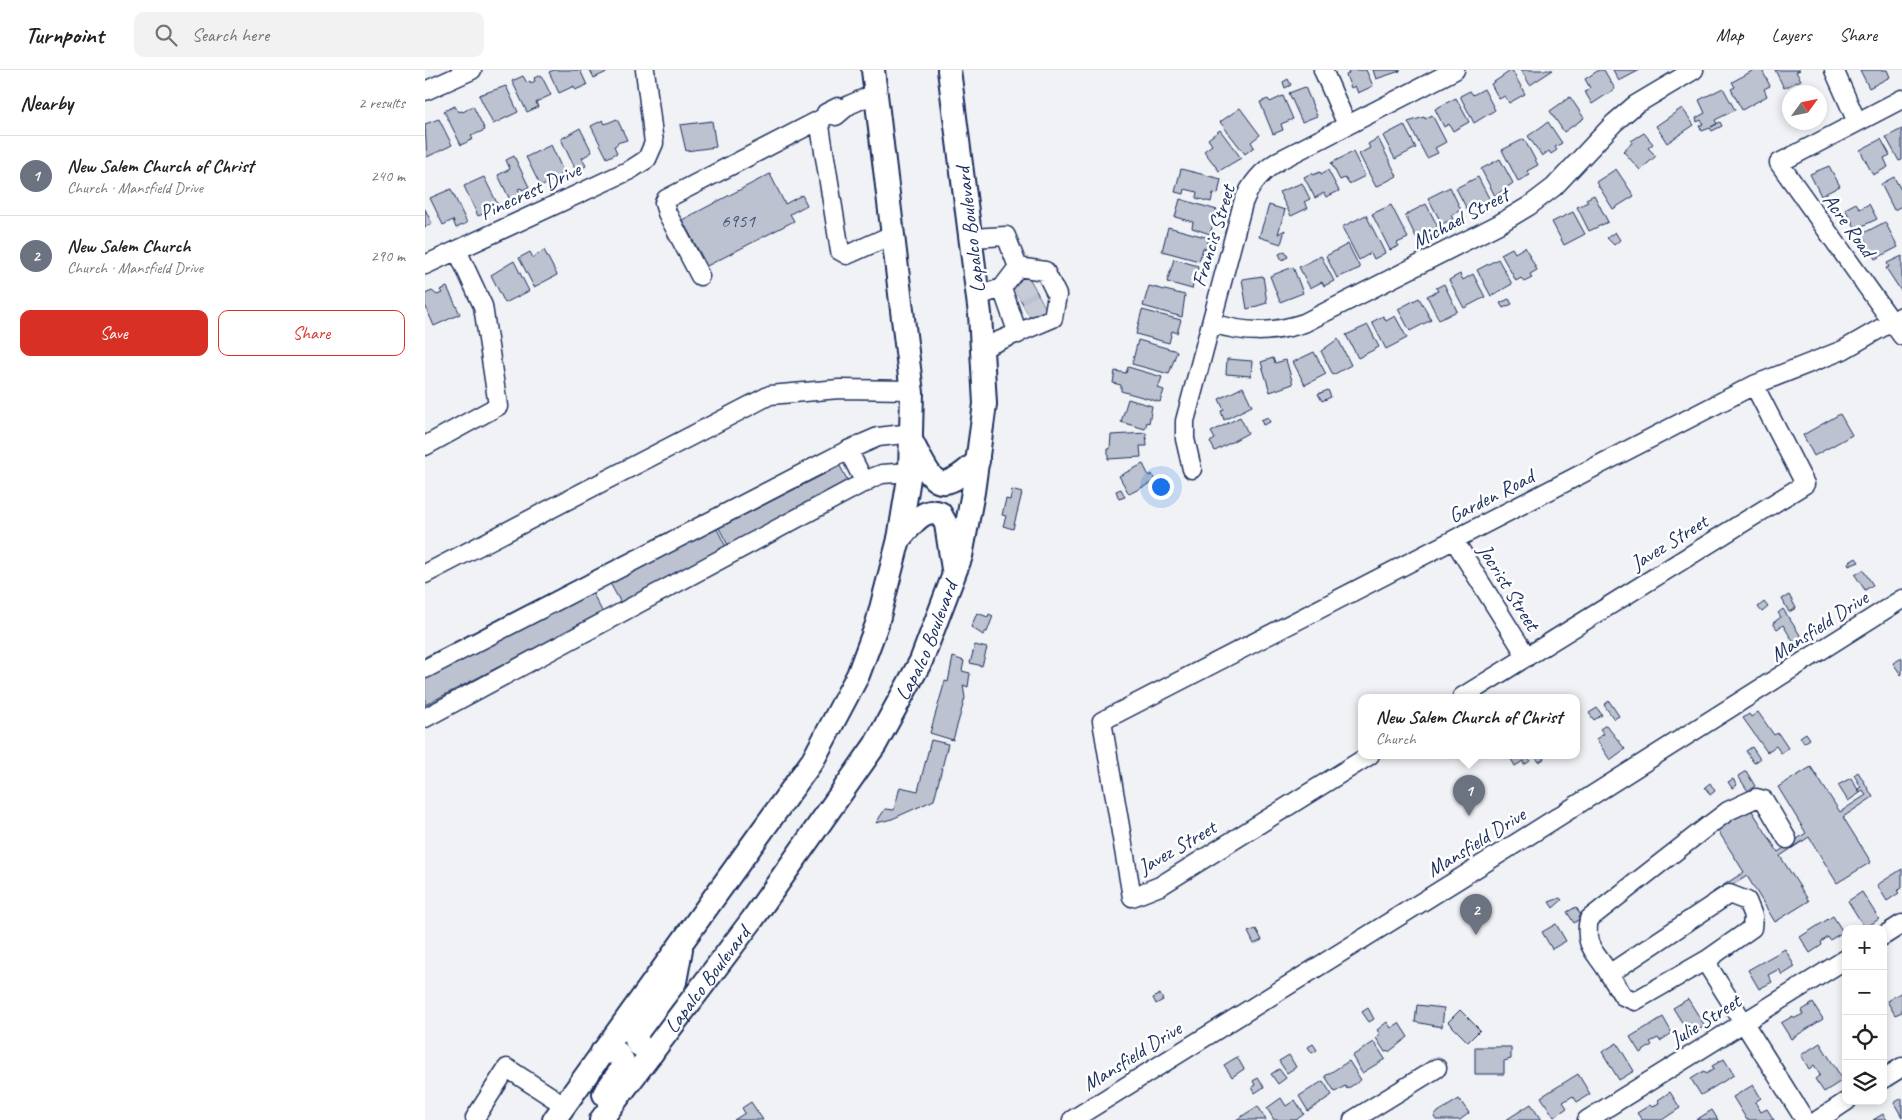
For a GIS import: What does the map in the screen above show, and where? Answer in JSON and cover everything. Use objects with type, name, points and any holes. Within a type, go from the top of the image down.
[{"type":"main road","name":"Lapalco Boulevard","points":[[559,1112],[813,760],[858,675],[877,624],[899,538],[910,472],[912,390],[873,70]]},
{"type":"main road","name":"Lapalco Boulevard","points":[[601,1120],[752,920],[875,745],[921,661],[961,556],[978,461],[985,404],[978,296],[949,70]]},
{"type":"main road","points":[[912,437],[929,475],[938,482],[947,484],[961,476],[978,461]]},
{"type":"main road","points":[[899,538],[924,513],[933,511],[940,513],[946,524],[954,575]]},
{"type":"main road","points":[[652,1053],[639,1045],[637,1040],[638,1031],[675,982],[683,940]]},
{"type":"main road","points":[[588,1120],[620,1071],[623,1061],[618,1054],[602,1052]]},
{"type":"street","points":[[425,91],[472,70]]},
{"type":"street","name":"Pinecrest Drive","points":[[425,265],[637,167],[651,154],[654,136],[645,70]]},
{"type":"street","points":[[1323,70],[1347,125]]},
{"type":"street","name":"Francis Street","points":[[1192,469],[1185,439],[1185,421],[1243,203],[1249,189],[1267,168],[1455,70]]},
{"type":"street","name":"Michael Street","points":[[1211,323],[1239,331],[1265,332],[1285,329],[1304,323],[1499,224],[1554,187],[1614,123],[1635,105],[1695,70]]},
{"type":"street","points":[[1834,70],[1857,122],[1902,99]]},
{"type":"street","points":[[700,276],[667,213],[664,203],[666,199],[822,118],[831,119],[843,109],[876,94]]},
{"type":"street","points":[[822,118],[840,251],[847,255],[894,234]]},
{"type":"street","name":"Acre Road","points":[[1857,122],[1779,163],[1899,325]]},
{"type":"street","points":[[971,238],[1006,236],[1019,267],[1021,287],[1019,322]]},
{"type":"street","points":[[425,446],[498,406],[483,306],[457,250]]},
{"type":"street","points":[[978,296],[1021,287],[1045,271],[1019,267]]},
{"type":"street","points":[[982,348],[1019,322],[1053,318],[1050,299],[1021,287]]},
{"type":"street","name":"Garden Road","points":[[1102,721],[1754,385],[1843,350],[1899,325]]},
{"type":"street","name":"Javez Street","points":[[1467,694],[1805,484],[1754,385]]},
{"type":"street","points":[[425,574],[770,396],[839,388],[912,390]]},
{"type":"street","points":[[425,669],[848,450],[878,437],[912,437]]},
{"type":"street","points":[[848,450],[865,483]]},
{"type":"street","points":[[425,718],[882,474],[910,472]]},
{"type":"street","name":"Jocrist Street","points":[[1454,540],[1527,657]]},
{"type":"street","name":"Mansfield Drive","points":[[1072,1120],[1531,834],[1902,599]]},
{"type":"street","name":"Javez Street","points":[[1102,721],[1132,898],[1160,886],[1364,759]]},
{"type":"street","points":[[1609,974],[1729,894],[1747,901],[1753,916],[1751,928],[1709,964],[1635,1001],[1623,996],[1609,974],[1603,963],[1592,953],[1587,931],[1589,919],[1708,826],[1728,811],[1756,798],[1764,800],[1787,839]]},
{"type":"street","points":[[1887,933],[1902,924]]},
{"type":"street","name":"Julie Street","points":[[1587,1120],[1842,961]]},
{"type":"street","points":[[1709,964],[1805,1120]]},
{"type":"street","points":[[1887,1076],[1902,1067]]},
{"type":"street","points":[[475,1118],[507,1068],[559,1112]]},
{"type":"street","points":[[1353,1120],[1437,1068]]},
{"type":"street","points":[[1817,1120],[1842,1104]]},
{"type":"building","points":[[554,70],[580,70],[587,85],[575,90],[574,86],[559,93],[549,72]]},
{"type":"building","points":[[590,70],[611,70],[594,78]]},
{"type":"building","points":[[1348,70],[1366,70],[1373,86],[1358,93],[1355,86],[1351,88],[1346,75],[1349,73]]},
{"type":"building","points":[[1373,70],[1400,70],[1400,71],[1376,79]]},
{"type":"building","points":[[1512,70],[1525,94],[1509,103],[1505,96],[1499,99],[1491,84]]},
{"type":"building","points":[[1521,70],[1553,70],[1530,85]]},
{"type":"building","points":[[1599,70],[1604,70],[1615,89],[1592,104],[1585,92],[1590,88],[1585,79]]},
{"type":"building","points":[[1613,70],[1640,70],[1619,81]]},
{"type":"building","points":[[1754,70],[1762,70],[1770,86],[1764,89],[1767,96],[1742,110],[1731,89],[1735,87],[1732,82]]},
{"type":"building","points":[[1775,70],[1800,70],[1796,72],[1801,80],[1790,85],[1782,85]]},
{"type":"building","points":[[1860,70],[1887,70],[1890,77],[1869,88]]},
{"type":"building","points":[[541,75],[551,95],[536,102],[538,107],[527,112],[512,81],[523,76],[527,83],[530,81],[531,83],[535,81],[534,78]]},
{"type":"building","points":[[1288,79],[1291,85],[1285,88],[1283,82]]},
{"type":"building","points":[[506,86],[518,112],[493,124],[479,95]]},
{"type":"building","points":[[1305,87],[1317,116],[1302,122],[1289,93]]},
{"type":"building","points":[[1723,88],[1735,110],[1715,120],[1717,124],[1720,122],[1722,126],[1712,131],[1710,128],[1702,131],[1699,126],[1703,124],[1701,120],[1697,122],[1696,118],[1705,113],[1699,100]]},
{"type":"building","points":[[1484,89],[1495,110],[1474,123],[1460,96],[1470,91],[1473,95]]},
{"type":"building","points":[[1283,96],[1293,119],[1281,124],[1283,130],[1273,134],[1260,102],[1268,99],[1270,102]]},
{"type":"building","points":[[1570,97],[1584,118],[1564,132],[1550,111]]},
{"type":"building","points":[[1456,98],[1469,122],[1453,131],[1449,124],[1444,127],[1435,109]]},
{"type":"building","points":[[455,106],[458,112],[463,112],[473,106],[485,130],[471,136],[473,139],[461,145],[444,111]]},
{"type":"building","points":[[1240,108],[1260,135],[1251,142],[1254,147],[1245,154],[1220,122]]},
{"type":"building","points":[[1682,108],[1694,125],[1667,143],[1656,126]]},
{"type":"building","points":[[1432,115],[1446,142],[1435,148],[1438,153],[1427,158],[1408,122],[1424,117],[1425,119]]},
{"type":"building","points":[[439,119],[452,145],[427,157],[425,124]]},
{"type":"building","points":[[617,119],[627,140],[617,143],[614,146],[617,153],[607,158],[591,126],[603,120],[605,124]]},
{"type":"building","points":[[712,121],[716,147],[686,151],[680,125]]},
{"type":"building","points":[[1548,122],[1562,143],[1555,147],[1557,150],[1551,154],[1549,151],[1542,156],[1528,136]]},
{"type":"building","points":[[1404,125],[1416,148],[1395,159],[1383,136]]},
{"type":"building","points":[[580,128],[592,152],[582,158],[586,166],[576,171],[561,139]]},
{"type":"building","points":[[1902,129],[1902,160],[1899,161],[1886,137]]},
{"type":"building","points":[[1220,130],[1241,158],[1219,171],[1204,151],[1212,145],[1208,139]]},
{"type":"building","points":[[1644,133],[1653,144],[1648,148],[1656,156],[1640,170],[1623,151],[1632,143],[1631,141]]},
{"type":"building","points":[[1378,138],[1397,176],[1376,187],[1359,154],[1370,148],[1368,144]]},
{"type":"building","points":[[1524,139],[1538,165],[1527,171],[1530,175],[1518,181],[1502,150]]},
{"type":"building","points":[[1881,139],[1890,155],[1884,158],[1888,167],[1873,175],[1860,150]]},
{"type":"building","points":[[551,145],[564,173],[541,187],[526,157]]},
{"type":"building","points":[[1353,152],[1365,176],[1349,184],[1345,178],[1340,180],[1331,163]]},
{"type":"building","points":[[514,156],[529,187],[522,190],[521,188],[518,189],[522,197],[511,202],[498,175],[510,169],[506,160]]},
{"type":"building","points":[[1500,159],[1513,183],[1495,196],[1481,169]]},
{"type":"building","points":[[1829,166],[1840,186],[1821,196],[1810,174]]},
{"type":"building","points":[[1181,169],[1221,179],[1218,194],[1213,193],[1211,202],[1196,198],[1197,192],[1185,189],[1184,194],[1175,192]]},
{"type":"building","points":[[1616,169],[1634,196],[1613,209],[1596,182]]},
{"type":"building","points":[[1328,170],[1339,191],[1326,197],[1324,193],[1315,198],[1304,177],[1312,173],[1313,175],[1320,172],[1321,174]]},
{"type":"building","points":[[770,174],[785,204],[802,195],[807,205],[790,214],[794,221],[707,266],[682,220]]},
{"type":"building","points":[[484,177],[499,207],[492,210],[490,206],[486,207],[488,212],[478,216],[464,186]]},
{"type":"building","points":[[1478,177],[1490,200],[1476,209],[1475,207],[1468,211],[1456,188]]},
{"type":"building","points":[[1894,177],[1902,192],[1902,206],[1894,210],[1881,184]]},
{"type":"building","points":[[1302,183],[1310,199],[1304,202],[1308,208],[1291,216],[1279,192]]},
{"type":"building","points":[[1450,187],[1461,210],[1451,215],[1453,219],[1442,224],[1428,198]]},
{"type":"building","points":[[451,189],[467,223],[456,228],[453,220],[443,225],[430,198]]},
{"type":"building","points":[[1594,195],[1608,222],[1589,231],[1577,207],[1588,202],[1586,199]]},
{"type":"building","points":[[1180,199],[1217,210],[1210,234],[1192,228],[1193,222],[1175,217]]},
{"type":"building","points":[[1856,203],[1860,209],[1869,204],[1877,219],[1856,229],[1845,209]]},
{"type":"building","points":[[1426,204],[1438,227],[1416,237],[1405,215]]},
{"type":"building","points":[[1269,205],[1285,210],[1278,234],[1285,230],[1281,244],[1259,237]]},
{"type":"building","points":[[1391,205],[1408,238],[1397,243],[1399,246],[1390,250],[1372,214]]},
{"type":"building","points":[[425,209],[432,224],[425,227]]},
{"type":"building","points":[[1573,212],[1585,234],[1564,245],[1552,222]]},
{"type":"building","points":[[1366,215],[1385,253],[1374,259],[1371,253],[1359,260],[1342,227]]},
{"type":"building","points":[[1885,222],[1898,247],[1875,259],[1862,234]]},
{"type":"building","points":[[1168,227],[1209,238],[1206,249],[1203,248],[1199,261],[1162,251]]},
{"type":"building","points":[[1615,232],[1620,240],[1614,245],[1607,238]]},
{"type":"building","points":[[1348,244],[1360,268],[1337,278],[1326,256]]},
{"type":"building","points":[[1525,247],[1537,270],[1530,274],[1532,278],[1524,282],[1521,278],[1516,281],[1501,254],[1512,248],[1515,253]]},
{"type":"building","points":[[544,250],[557,275],[534,287],[519,258],[530,252],[533,258]]},
{"type":"building","points":[[1285,251],[1288,257],[1282,260],[1279,254]]},
{"type":"building","points":[[1321,256],[1334,281],[1324,286],[1322,282],[1310,288],[1299,267]]},
{"type":"building","points":[[1902,256],[1901,291],[1886,268],[1889,267],[1887,263]]},
{"type":"building","points":[[1174,259],[1198,266],[1196,281],[1194,281],[1192,289],[1167,282]]},
{"type":"building","points":[[1498,259],[1512,284],[1491,296],[1477,270]]},
{"type":"building","points":[[514,261],[529,291],[505,303],[491,275]]},
{"type":"building","points":[[1293,267],[1303,293],[1280,302],[1270,276]]},
{"type":"building","points":[[1026,272],[1048,313],[1032,321],[1010,280]]},
{"type":"building","points":[[1460,274],[1463,280],[1473,274],[1485,297],[1464,308],[1449,280]]},
{"type":"building","points":[[1263,276],[1267,303],[1247,309],[1242,279]]},
{"type":"building","points":[[1444,284],[1457,311],[1439,320],[1427,296],[1438,291],[1436,288]]},
{"type":"building","points":[[1149,286],[1185,295],[1182,317],[1143,306]]},
{"type":"building","points":[[447,287],[460,314],[434,326],[425,305],[425,294],[432,291],[437,295],[442,293],[440,290]]},
{"type":"building","points":[[1419,298],[1431,320],[1410,331],[1398,309]]},
{"type":"building","points":[[1509,299],[1512,304],[1503,308],[1500,303]]},
{"type":"building","points":[[1142,310],[1181,320],[1177,333],[1172,331],[1169,343],[1136,334]]},
{"type":"building","points":[[1383,316],[1386,321],[1395,316],[1407,338],[1386,349],[1372,322]]},
{"type":"building","points":[[1368,325],[1379,347],[1358,358],[1346,335]]},
{"type":"building","points":[[1338,339],[1351,365],[1333,375],[1321,351]]},
{"type":"building","points":[[1138,340],[1177,351],[1169,374],[1132,364]]},
{"type":"building","points":[[1314,352],[1326,374],[1305,385],[1293,362]]},
{"type":"building","points":[[1273,358],[1275,363],[1286,360],[1293,384],[1270,392],[1261,362]]},
{"type":"building","points":[[1227,359],[1252,361],[1251,376],[1226,374]]},
{"type":"building","points":[[1128,367],[1162,377],[1158,388],[1164,390],[1160,402],[1121,391],[1121,385],[1113,383],[1115,371],[1126,373]]},
{"type":"building","points":[[1243,387],[1252,406],[1224,420],[1221,411],[1224,410],[1219,399]]},
{"type":"building","points":[[1328,390],[1331,397],[1322,401],[1318,394]]},
{"type":"building","points":[[1128,399],[1152,406],[1149,423],[1147,422],[1145,429],[1121,422]]},
{"type":"building","points":[[1840,414],[1852,435],[1814,456],[1803,435]]},
{"type":"building","points":[[1240,417],[1248,433],[1215,451],[1210,442],[1215,439],[1211,432]]},
{"type":"building","points":[[1268,417],[1270,422],[1263,425],[1261,420]]},
{"type":"building","points":[[1146,433],[1147,446],[1140,446],[1141,457],[1108,459],[1111,435]]},
{"type":"building","points":[[827,450],[830,456],[425,665],[425,657]]},
{"type":"building","points":[[1143,464],[1149,476],[1152,474],[1155,481],[1129,494],[1119,476]]},
{"type":"building","points":[[840,466],[851,487],[730,549],[719,528]]},
{"type":"building","points":[[1121,489],[1125,497],[1119,499],[1116,491]]},
{"type":"building","points":[[1012,490],[1022,493],[1013,529],[1003,526],[1006,516],[1002,515],[1006,499],[1010,500]]},
{"type":"building","points":[[717,529],[728,551],[622,605],[610,583]]},
{"type":"building","points":[[1856,558],[1859,562],[1849,566],[1848,563]]},
{"type":"building","points":[[1863,570],[1873,585],[1865,590],[1855,575]]},
{"type":"building","points":[[592,592],[603,613],[425,705],[425,679]]},
{"type":"building","points":[[1789,595],[1796,608],[1789,612],[1782,599]]},
{"type":"building","points":[[1764,602],[1768,607],[1762,612],[1758,607]]},
{"type":"building","points":[[1783,609],[1802,638],[1794,643],[1783,625],[1777,629],[1773,623],[1781,617],[1778,613]]},
{"type":"building","points":[[977,613],[988,617],[989,614],[993,616],[987,632],[983,635],[971,627]]},
{"type":"building","points":[[975,645],[987,648],[982,666],[970,663]]},
{"type":"building","points":[[953,657],[964,661],[962,671],[970,673],[968,687],[963,685],[965,698],[953,740],[930,733],[945,681],[948,682]]},
{"type":"building","points":[[1902,658],[1902,674],[1901,675],[1893,663]]},
{"type":"building","points":[[1609,701],[1619,716],[1614,719],[1604,705]]},
{"type":"building","points":[[1597,708],[1602,715],[1594,720],[1589,713]]},
{"type":"building","points":[[1758,712],[1774,735],[1778,733],[1788,748],[1781,753],[1776,746],[1767,752],[1743,718],[1749,714],[1751,717]]},
{"type":"building","points":[[1606,725],[1625,749],[1610,760],[1596,739],[1604,734],[1600,729]]},
{"type":"building","points":[[1806,733],[1810,739],[1804,743],[1800,737]]},
{"type":"building","points":[[931,740],[948,744],[934,800],[892,819],[876,823],[885,809],[894,810],[900,787],[918,791]]},
{"type":"building","points":[[1752,747],[1760,759],[1754,763],[1746,751]]},
{"type":"building","points":[[1511,759],[1529,759],[1530,761],[1524,765],[1523,761],[1515,766]]},
{"type":"building","points":[[1811,767],[1840,812],[1866,795],[1863,790],[1860,792],[1858,789],[1861,787],[1854,775],[1858,772],[1873,797],[1843,817],[1871,862],[1837,883],[1809,837],[1780,856],[1809,901],[1775,922],[1747,876],[1715,896],[1713,892],[1744,872],[1715,826],[1749,806],[1778,852],[1806,833],[1778,787]]},
{"type":"building","points":[[1746,771],[1755,786],[1748,791],[1738,776]]},
{"type":"building","points":[[1851,778],[1860,793],[1848,801],[1838,785]]},
{"type":"building","points":[[1733,779],[1737,785],[1732,788],[1728,782]]},
{"type":"building","points":[[1710,783],[1715,791],[1710,795],[1705,787]]},
{"type":"building","points":[[1902,869],[1902,888],[1897,891],[1899,893],[1887,901],[1877,885]]},
{"type":"building","points":[[1862,892],[1879,919],[1870,925],[1863,925],[1848,901]]},
{"type":"building","points":[[1560,898],[1562,900],[1553,908],[1549,902]]},
{"type":"building","points":[[1576,907],[1582,917],[1574,923],[1567,912]]},
{"type":"building","points":[[1833,916],[1842,930],[1842,933],[1830,940],[1828,937],[1821,942],[1822,945],[1810,953],[1800,937]]},
{"type":"building","points":[[1556,924],[1566,941],[1552,949],[1542,932]]},
{"type":"building","points":[[1256,929],[1262,940],[1254,944],[1248,932]]},
{"type":"building","points":[[1785,949],[1795,967],[1782,975],[1779,969],[1768,975],[1772,982],[1759,989],[1748,970]]},
{"type":"building","points":[[1902,992],[1902,1012],[1895,1015],[1887,1001]]},
{"type":"building","points":[[1160,994],[1163,1000],[1156,1004],[1153,998]]},
{"type":"building","points":[[1688,999],[1705,1026],[1690,1035],[1673,1008]]},
{"type":"building","points":[[1813,1003],[1823,1019],[1791,1039],[1781,1023],[1793,1016],[1795,1018],[1803,1014],[1801,1011]]},
{"type":"building","points":[[1417,1005],[1444,1008],[1442,1027],[1415,1022]]},
{"type":"building","points":[[1368,1008],[1374,1019],[1369,1022],[1362,1012]]},
{"type":"building","points":[[1460,1010],[1480,1030],[1468,1042],[1448,1022]]},
{"type":"building","points":[[1663,1017],[1672,1033],[1660,1041],[1658,1038],[1650,1042],[1652,1045],[1640,1053],[1630,1037]]},
{"type":"building","points":[[1387,1022],[1391,1028],[1399,1023],[1408,1037],[1390,1051],[1385,1052],[1376,1038],[1380,1034],[1377,1030]]},
{"type":"building","points":[[1374,1042],[1385,1059],[1362,1073],[1352,1056]]},
{"type":"building","points":[[1617,1043],[1634,1071],[1619,1080],[1602,1052]]},
{"type":"building","points":[[1820,1043],[1842,1081],[1824,1092],[1815,1079],[1820,1075],[1814,1065],[1809,1069],[1801,1055]]},
{"type":"building","points":[[1313,1044],[1317,1050],[1312,1053],[1308,1047]]},
{"type":"building","points":[[1475,1047],[1511,1047],[1511,1059],[1504,1061],[1504,1074],[1475,1074]]},
{"type":"building","points":[[1289,1055],[1296,1067],[1287,1073],[1279,1061]]},
{"type":"building","points":[[1237,1057],[1244,1069],[1232,1077],[1224,1065]]},
{"type":"building","points":[[1724,1059],[1734,1075],[1701,1095],[1691,1079],[1704,1071],[1706,1074],[1714,1069],[1712,1066]]},
{"type":"building","points":[[1349,1061],[1361,1080],[1347,1089],[1345,1086],[1335,1092],[1325,1076]]},
{"type":"building","points":[[1279,1069],[1286,1078],[1278,1084],[1271,1074]]},
{"type":"building","points":[[1578,1074],[1590,1094],[1577,1102],[1573,1096],[1563,1102],[1567,1108],[1554,1117],[1541,1097]]},
{"type":"building","points":[[1258,1078],[1264,1087],[1255,1093],[1252,1087],[1255,1085],[1253,1081]]},
{"type":"building","points":[[1323,1081],[1332,1095],[1308,1111],[1299,1096]]},
{"type":"building","points":[[1753,1085],[1761,1098],[1755,1102],[1761,1112],[1767,1109],[1774,1120],[1747,1120],[1733,1097]]},
{"type":"building","points":[[1670,1092],[1680,1108],[1662,1120],[1642,1120],[1637,1113],[1650,1105],[1652,1107],[1659,1103],[1658,1100]]},
{"type":"building","points":[[1281,1098],[1286,1106],[1295,1100],[1304,1114],[1296,1120],[1274,1120],[1267,1108]]},
{"type":"building","points":[[1902,1098],[1902,1117],[1894,1103]]},
{"type":"building","points":[[1459,1099],[1469,1113],[1460,1120],[1436,1120],[1434,1117],[1438,1112]]},
{"type":"building","points":[[751,1102],[763,1120],[734,1120],[745,1113],[742,1108]]},
{"type":"building","points":[[1531,1104],[1541,1120],[1506,1120]]},
{"type":"building","points":[[1258,1106],[1266,1120],[1236,1120]]},
{"type":"building","points":[[1712,1110],[1718,1120],[1696,1120]]},
{"type":"building","points":[[1883,1114],[1887,1120],[1873,1120]]},
{"type":"tunnel","points":[[1016,292],[1032,283]]},
{"type":"tunnel","points":[[1027,312],[1043,303]]},
{"type":"place","name":"New Salem Church of Christ","points":[[1469,816]]},
{"type":"place","name":"New Salem Church","points":[[1476,935]]}]
